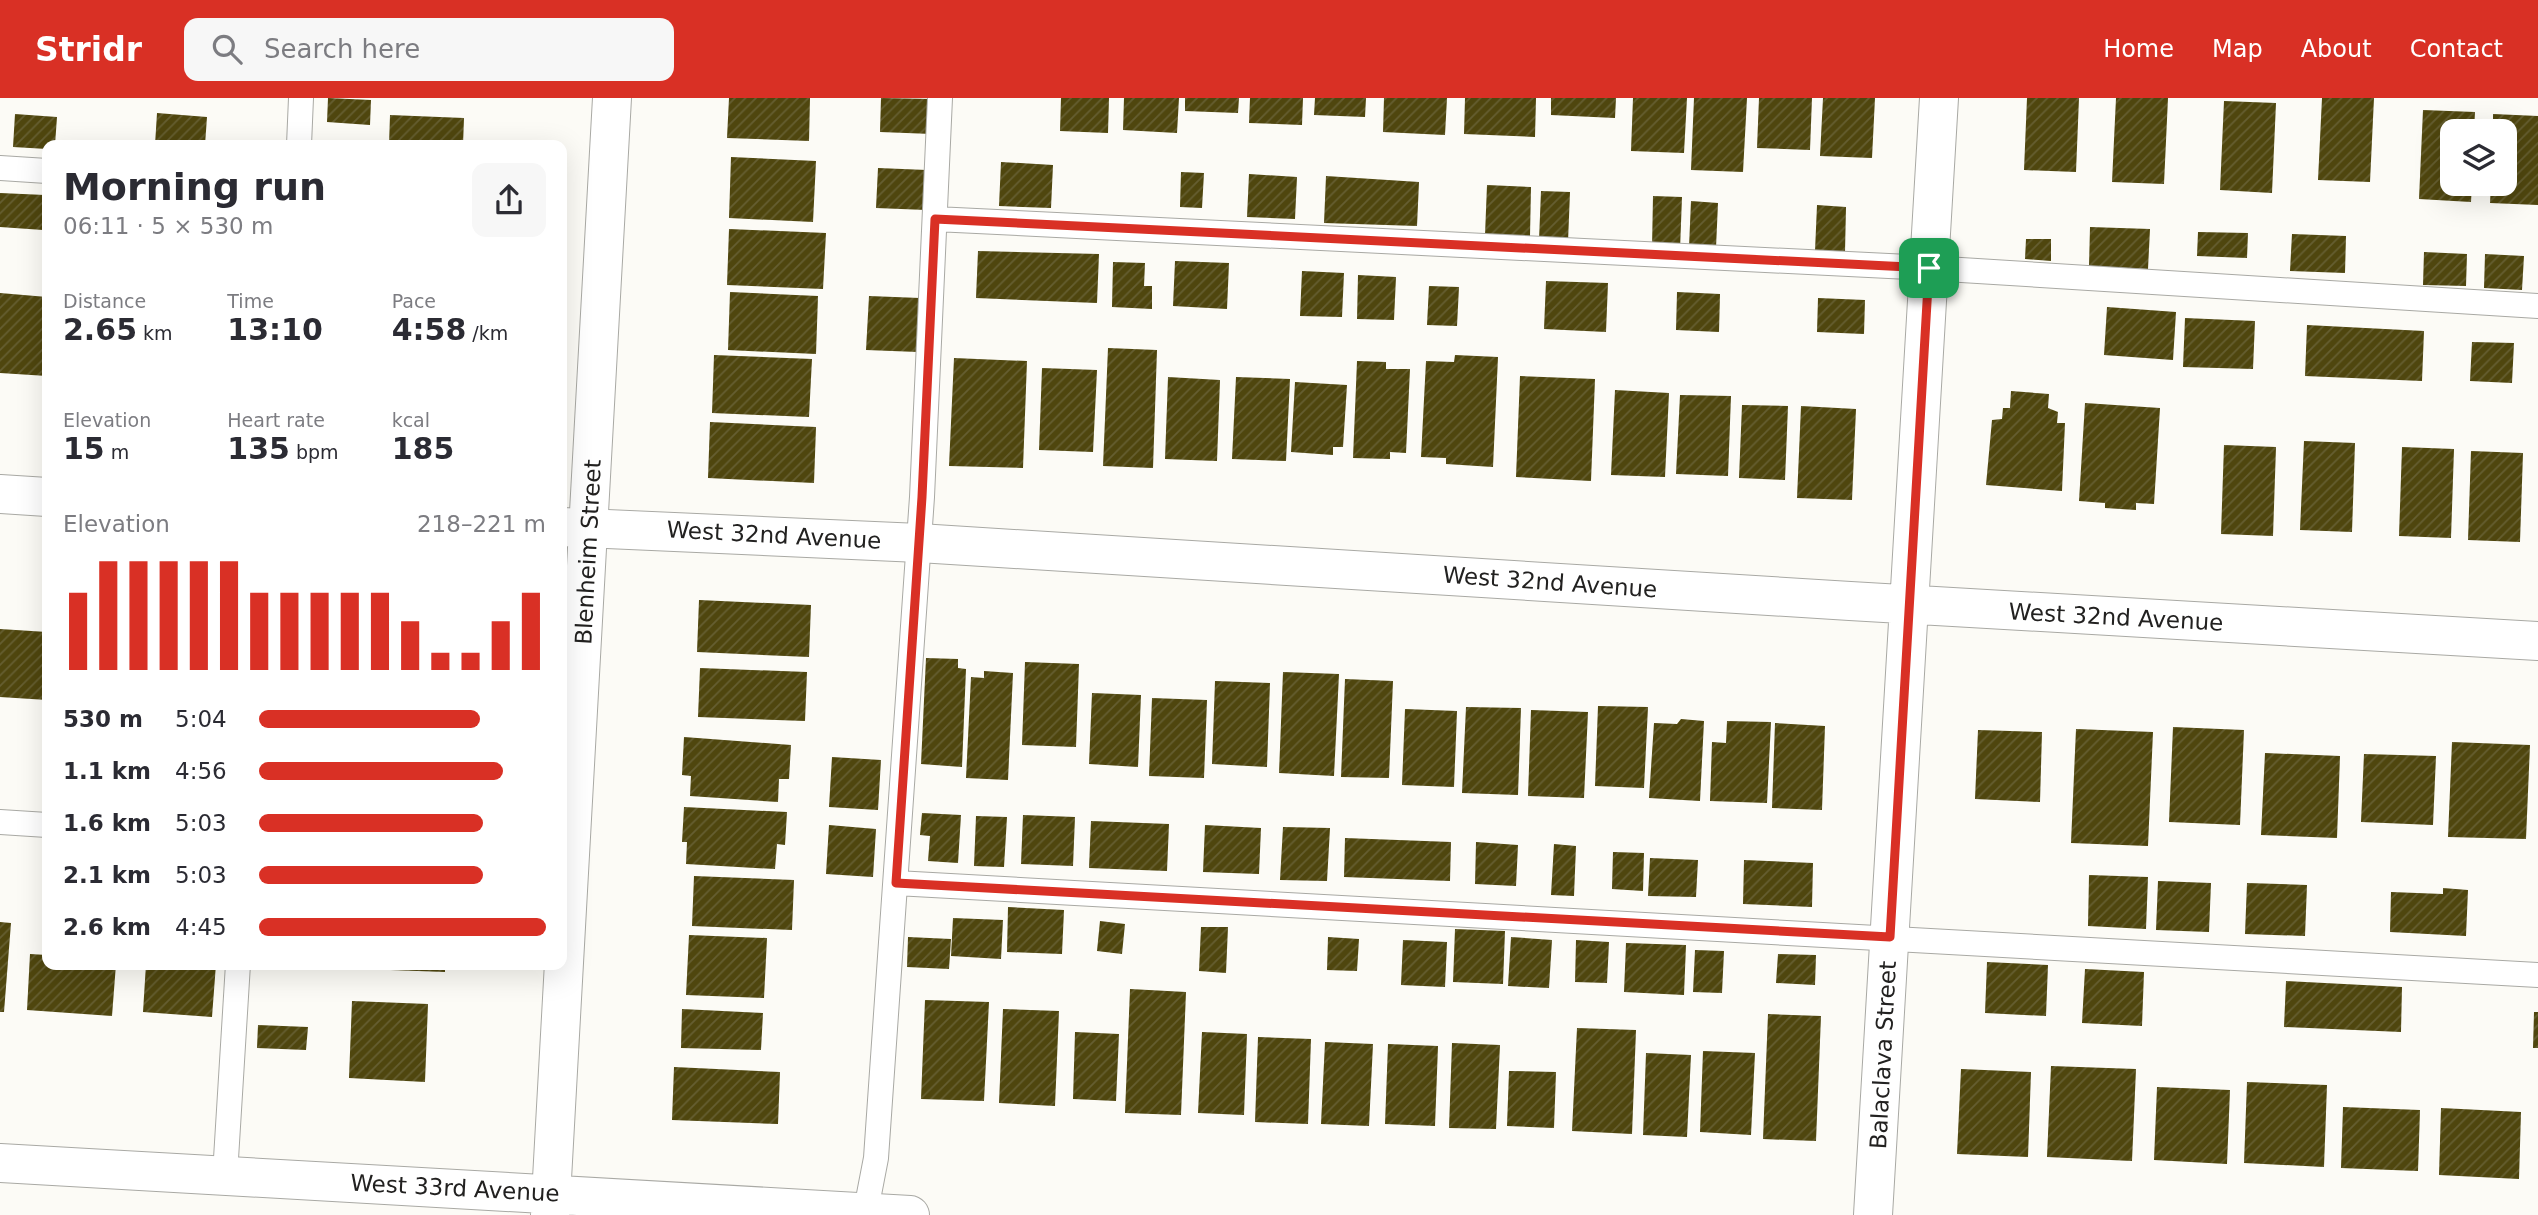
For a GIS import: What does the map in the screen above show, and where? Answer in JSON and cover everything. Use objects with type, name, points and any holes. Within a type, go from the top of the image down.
[{"type":"street","name":"Blenheim Street","points":[[567,761],[576,527],[612,98]]},
{"type":"street","name":"Balaclava Street","points":[[1873,1215],[1939,98]]},
{"type":"street","points":[[0,494],[42,497]]},
{"type":"street","name":"West 32nd Avenue","points":[[576,527],[919,543],[2538,641]]},
{"type":"street","name":"Blenheim Street","points":[[550,1204],[559,970]]},
{"type":"street","name":"West 33rd Avenue","points":[[0,1163],[225,1175],[550,1204],[910,1215]]},
{"type":"lane","points":[[299,140],[301,98]]},
{"type":"lane","points":[[866,1214],[876,1158],[919,543],[940,98]]},
{"type":"lane","points":[[0,168],[42,171]]},
{"type":"lane","points":[[935,219],[1929,268],[2538,306]]},
{"type":"lane","points":[[0,822],[42,825]]},
{"type":"lane","points":[[896,883],[2538,975]]},
{"type":"lane","points":[[225,1175],[238,970]]},
{"type":"building","points":[[328,98],[371,100],[370,125],[327,122]]},
{"type":"building","points":[[729,98],[810,98],[809,141],[727,138]]},
{"type":"building","points":[[881,98],[933,99],[932,134],[880,132]]},
{"type":"building","points":[[1061,98],[1109,98],[1108,133],[1060,131]]},
{"type":"building","points":[[1124,98],[1179,98],[1177,133],[1123,130]]},
{"type":"building","points":[[1185,98],[1239,98],[1238,113],[1185,111]]},
{"type":"building","points":[[1250,98],[1303,98],[1302,125],[1249,123]]},
{"type":"building","points":[[1315,98],[1366,98],[1365,117],[1314,115]]},
{"type":"building","points":[[1384,98],[1447,98],[1445,135],[1383,132]]},
{"type":"building","points":[[1465,98],[1536,98],[1535,137],[1464,134]]},
{"type":"building","points":[[1551,98],[1616,98],[1615,118],[1551,115]]},
{"type":"building","points":[[1633,98],[1687,98],[1684,153],[1631,151]]},
{"type":"building","points":[[1694,98],[1747,98],[1743,172],[1691,170]]},
{"type":"building","points":[[1759,98],[1812,98],[1810,150],[1757,148]]},
{"type":"building","points":[[1823,98],[1875,98],[1872,158],[1820,156]]},
{"type":"building","points":[[2027,98],[2079,98],[2076,172],[2024,170]]},
{"type":"building","points":[[2116,98],[2168,98],[2164,184],[2112,182]]},
{"type":"building","points":[[2322,98],[2374,98],[2370,182],[2318,180]]},
{"type":"building","points":[[2224,101],[2276,103],[2272,193],[2220,190]]},
{"type":"building","points":[[2423,110],[2475,112],[2475,119],[2440,119],[2440,196],[2471,196],[2471,202],[2419,199]]},
{"type":"building","points":[[157,113],[207,117],[205,140],[155,140]]},
{"type":"building","points":[[15,114],[57,117],[55,140],[42,140],[42,149],[13,147]]},
{"type":"building","points":[[2493,114],[2538,116],[2538,205],[2490,203],[2490,196],[2517,196],[2517,119],[2493,119]]},
{"type":"building","points":[[390,115],[464,118],[463,140],[389,140]]},
{"type":"building","points":[[731,157],[816,161],[813,222],[729,218]]},
{"type":"building","points":[[1001,162],[1053,165],[1051,208],[999,206]]},
{"type":"building","points":[[878,168],[927,170],[926,210],[876,208]]},
{"type":"building","points":[[1181,172],[1204,173],[1202,208],[1180,207]]},
{"type":"building","points":[[1249,174],[1297,177],[1295,219],[1247,217]]},
{"type":"building","points":[[1326,176],[1419,182],[1417,226],[1324,223]]},
{"type":"building","points":[[1487,185],[1531,187],[1530,236],[1485,235]]},
{"type":"building","points":[[1541,191],[1570,192],[1568,242],[1539,240]]},
{"type":"building","points":[[0,193],[42,195],[42,230],[0,227]]},
{"type":"building","points":[[1653,196],[1682,197],[1680,250],[1652,248]]},
{"type":"building","points":[[1691,201],[1718,203],[1716,248],[1689,247]]},
{"type":"building","points":[[1817,205],[1846,207],[1845,252],[1815,251]]},
{"type":"building","points":[[2090,227],[2150,229],[2148,269],[2089,266]]},
{"type":"building","points":[[729,229],[826,233],[823,289],[727,285]]},
{"type":"building","points":[[2198,232],[2248,233],[2247,258],[2197,256]]},
{"type":"building","points":[[2292,234],[2346,236],[2345,273],[2290,271]]},
{"type":"building","points":[[2026,239],[2051,239],[2051,261],[2025,259]]},
{"type":"building","points":[[978,251],[1099,254],[1097,303],[976,298]]},
{"type":"building","points":[[2424,252],[2467,254],[2466,286],[2423,285]]},
{"type":"building","points":[[2485,254],[2524,256],[2522,290],[2484,288]]},
{"type":"building","points":[[1175,261],[1229,263],[1227,309],[1173,306]]},
{"type":"building","points":[[1113,262],[1145,263],[1144,286],[1152,286],[1152,309],[1112,307]]},
{"type":"building","points":[[1302,271],[1344,273],[1342,317],[1300,316]]},
{"type":"building","points":[[1358,275],[1396,277],[1394,320],[1357,319]]},
{"type":"building","points":[[1546,281],[1608,283],[1606,332],[1544,329]]},
{"type":"building","points":[[1429,286],[1459,287],[1457,326],[1427,325]]},
{"type":"building","points":[[730,292],[818,296],[816,354],[728,350]]},
{"type":"building","points":[[1677,292],[1720,294],[1719,332],[1676,330]]},
{"type":"building","points":[[0,293],[42,297],[42,376],[0,373]]},
{"type":"building","points":[[869,296],[920,298],[918,352],[866,350]]},
{"type":"building","points":[[1818,298],[1865,300],[1864,334],[1817,332]]},
{"type":"building","points":[[2107,307],[2176,312],[2173,360],[2104,355]]},
{"type":"building","points":[[2185,318],[2255,321],[2253,369],[2183,367]]},
{"type":"building","points":[[2307,325],[2424,331],[2422,381],[2305,376]]},
{"type":"building","points":[[2472,342],[2514,343],[2512,383],[2470,381]]},
{"type":"building","points":[[1108,348],[1157,350],[1153,468],[1103,466]]},
{"type":"building","points":[[714,355],[812,359],[809,417],[712,413]]},
{"type":"building","points":[[1455,355],[1498,357],[1493,467],[1446,464],[1446,458],[1421,457],[1426,361],[1454,362]]},
{"type":"building","points":[[954,358],[1027,361],[1023,468],[949,466]]},
{"type":"building","points":[[1357,361],[1386,362],[1386,369],[1410,369],[1406,453],[1390,452],[1390,459],[1353,458]]},
{"type":"building","points":[[1042,368],[1097,370],[1093,452],[1039,450]]},
{"type":"building","points":[[1520,376],[1595,379],[1591,481],[1516,477]]},
{"type":"building","points":[[1168,377],[1220,380],[1217,461],[1165,459]]},
{"type":"building","points":[[1236,377],[1290,379],[1286,461],[1232,459]]},
{"type":"building","points":[[1295,382],[1347,385],[1343,447],[1333,447],[1333,455],[1291,452]]},
{"type":"building","points":[[1615,390],[1669,393],[1665,477],[1611,475]]},
{"type":"building","points":[[2011,391],[2049,394],[2048,408],[2058,412],[2057,423],[2065,423],[2062,491],[1986,485],[1992,420],[2002,419],[2003,408],[2010,408]]},
{"type":"building","points":[[1680,395],[1731,396],[1728,476],[1676,474]]},
{"type":"building","points":[[2085,403],[2160,408],[2154,504],[2136,503],[2136,510],[2105,508],[2105,503],[2079,501]]},
{"type":"building","points":[[1742,405],[1788,406],[1785,480],[1739,478]]},
{"type":"building","points":[[1801,406],[1856,409],[1852,500],[1797,498]]},
{"type":"building","points":[[710,422],[816,427],[814,483],[708,478]]},
{"type":"building","points":[[2304,441],[2355,443],[2352,532],[2300,530]]},
{"type":"building","points":[[2224,445],[2276,447],[2273,536],[2221,534]]},
{"type":"building","points":[[2402,447],[2454,449],[2451,538],[2399,536]]},
{"type":"building","points":[[2471,451],[2523,453],[2520,542],[2468,540]]},
{"type":"building","points":[[699,600],[811,605],[809,657],[697,652]]},
{"type":"building","points":[[0,629],[42,632],[42,700],[0,697]]},
{"type":"building","points":[[926,658],[958,659],[958,668],[966,669],[962,767],[921,764]]},
{"type":"building","points":[[1025,662],[1079,664],[1076,747],[1022,745]]},
{"type":"building","points":[[700,668],[807,672],[805,721],[698,717]]},
{"type":"building","points":[[984,671],[1013,673],[1008,780],[966,778],[971,677],[984,678]]},
{"type":"building","points":[[1283,672],[1339,674],[1334,776],[1279,773]]},
{"type":"building","points":[[1345,679],[1393,681],[1389,778],[1341,777]]},
{"type":"building","points":[[1215,681],[1270,683],[1267,767],[1212,764]]},
{"type":"building","points":[[1092,693],[1141,695],[1138,767],[1089,764]]},
{"type":"building","points":[[1152,698],[1207,700],[1204,778],[1149,776]]},
{"type":"building","points":[[1598,706],[1648,707],[1644,788],[1595,786]]},
{"type":"building","points":[[1466,707],[1521,708],[1518,795],[1462,793]]},
{"type":"building","points":[[1405,709],[1457,711],[1454,787],[1402,785]]},
{"type":"building","points":[[1531,710],[1588,712],[1584,798],[1528,796]]},
{"type":"building","points":[[1681,719],[1704,721],[1700,801],[1649,798],[1654,723],[1677,724]]},
{"type":"building","points":[[1727,721],[1771,722],[1767,803],[1710,801],[1712,742],[1726,743]]},
{"type":"building","points":[[1775,723],[1825,726],[1822,810],[1772,808]]},
{"type":"building","points":[[2173,727],[2244,730],[2240,825],[2169,822]]},
{"type":"building","points":[[2076,729],[2153,732],[2148,846],[2071,843]]},
{"type":"building","points":[[1978,730],[2042,732],[2040,802],[1975,799]]},
{"type":"building","points":[[684,737],[791,745],[789,779],[779,779],[778,802],[690,796],[691,776],[682,775]]},
{"type":"building","points":[[2452,742],[2530,745],[2526,839],[2448,837]]},
{"type":"building","points":[[2265,753],[2340,756],[2337,838],[2261,835]]},
{"type":"building","points":[[2364,754],[2436,756],[2433,825],[2361,822]]},
{"type":"building","points":[[832,757],[881,760],[878,810],[829,807]]},
{"type":"building","points":[[684,807],[787,812],[785,845],[777,844],[775,869],[686,864],[687,842],[682,842]]},
{"type":"building","points":[[922,813],[961,815],[958,863],[928,861],[930,836],[920,835]]},
{"type":"building","points":[[1023,815],[1075,817],[1073,866],[1021,864]]},
{"type":"building","points":[[976,816],[1007,817],[1004,867],[974,866]]},
{"type":"building","points":[[1091,821],[1169,824],[1167,871],[1089,868]]},
{"type":"building","points":[[829,825],[876,829],[873,877],[826,874]]},
{"type":"building","points":[[1205,825],[1261,828],[1259,874],[1203,872]]},
{"type":"building","points":[[1283,827],[1330,828],[1327,881],[1280,880]]},
{"type":"building","points":[[1345,838],[1451,842],[1450,881],[1344,877]]},
{"type":"building","points":[[1476,842],[1518,845],[1516,886],[1475,884]]},
{"type":"building","points":[[1554,844],[1576,846],[1574,896],[1551,895]]},
{"type":"building","points":[[1613,852],[1644,853],[1643,891],[1612,889]]},
{"type":"building","points":[[1650,858],[1698,860],[1696,897],[1648,896]]},
{"type":"building","points":[[1744,860],[1813,863],[1812,907],[1743,904]]},
{"type":"building","points":[[2089,875],[2148,877],[2146,929],[2088,926]]},
{"type":"building","points":[[694,876],[794,880],[792,930],[692,926]]},
{"type":"building","points":[[2158,881],[2211,883],[2209,932],[2156,930]]},
{"type":"building","points":[[2247,883],[2307,885],[2305,936],[2245,934]]},
{"type":"building","points":[[2443,888],[2468,890],[2466,936],[2390,932],[2391,892],[2443,894]]},
{"type":"building","points":[[1008,907],[1064,910],[1062,954],[1007,952]]},
{"type":"building","points":[[953,918],[1003,920],[1001,959],[951,956]]},
{"type":"building","points":[[1100,921],[1125,924],[1122,954],[1097,951]]},
{"type":"building","points":[[0,922],[11,923],[4,1012],[0,1012]]},
{"type":"building","points":[[1201,927],[1228,927],[1226,973],[1199,971]]},
{"type":"building","points":[[1455,929],[1505,931],[1503,984],[1453,982]]},
{"type":"building","points":[[689,935],[767,938],[764,998],[686,995]]},
{"type":"building","points":[[908,937],[951,939],[949,969],[907,967]]},
{"type":"building","points":[[1328,937],[1359,939],[1357,971],[1327,970]]},
{"type":"building","points":[[1511,937],[1552,940],[1549,988],[1508,986]]},
{"type":"building","points":[[1403,940],[1447,942],[1445,987],[1401,985]]},
{"type":"building","points":[[1576,940],[1609,942],[1607,983],[1575,982]]},
{"type":"building","points":[[1626,943],[1686,945],[1684,995],[1624,992]]},
{"type":"building","points":[[1695,950],[1724,951],[1722,993],[1693,992]]},
{"type":"building","points":[[30,954],[42,955],[42,970],[116,970],[112,1016],[27,1010]]},
{"type":"building","points":[[1778,954],[1816,955],[1815,985],[1776,983]]},
{"type":"building","points":[[1987,962],[2048,965],[2046,1016],[1985,1013]]},
{"type":"building","points":[[2085,969],[2144,972],[2142,1026],[2082,1023]]},
{"type":"building","points":[[146,970],[216,970],[212,1017],[143,1012]]},
{"type":"building","points":[[390,970],[445,970],[445,972]]},
{"type":"building","points":[[2286,981],[2402,987],[2401,1032],[2284,1027]]},
{"type":"building","points":[[1130,989],[1186,992],[1181,1115],[1125,1113]]},
{"type":"building","points":[[925,1000],[989,1002],[984,1101],[921,1099]]},
{"type":"building","points":[[352,1001],[428,1004],[425,1082],[349,1078]]},
{"type":"building","points":[[682,1009],[763,1013],[761,1050],[681,1048]]},
{"type":"building","points":[[1003,1009],[1059,1011],[1055,1106],[999,1103]]},
{"type":"building","points":[[2534,1012],[2538,1012],[2538,1048],[2533,1048]]},
{"type":"building","points":[[1768,1014],[1821,1016],[1816,1141],[1763,1139]]},
{"type":"building","points":[[258,1025],[308,1027],[306,1050],[257,1048]]},
{"type":"building","points":[[1577,1028],[1636,1030],[1632,1134],[1572,1131]]},
{"type":"building","points":[[1075,1032],[1119,1034],[1116,1101],[1073,1099]]},
{"type":"building","points":[[1202,1032],[1247,1034],[1244,1115],[1198,1113]]},
{"type":"building","points":[[1258,1037],[1311,1039],[1308,1124],[1255,1122]]},
{"type":"building","points":[[1325,1042],[1373,1044],[1369,1126],[1321,1124]]},
{"type":"building","points":[[1452,1043],[1500,1045],[1496,1129],[1449,1128]]},
{"type":"building","points":[[1388,1044],[1438,1046],[1435,1126],[1385,1124]]},
{"type":"building","points":[[1703,1051],[1755,1053],[1751,1135],[1700,1132]]},
{"type":"building","points":[[1646,1053],[1691,1055],[1687,1137],[1643,1135]]},
{"type":"building","points":[[2051,1066],[2136,1069],[2132,1161],[2047,1157]]},
{"type":"building","points":[[674,1067],[780,1072],[778,1124],[672,1120]]},
{"type":"building","points":[[1961,1069],[2031,1072],[2028,1157],[1957,1154]]},
{"type":"building","points":[[1509,1071],[1556,1072],[1554,1128],[1507,1126]]},
{"type":"building","points":[[2247,1082],[2327,1085],[2324,1167],[2244,1163]]},
{"type":"building","points":[[2157,1087],[2230,1090],[2227,1164],[2154,1160]]},
{"type":"building","points":[[2343,1107],[2420,1110],[2418,1171],[2341,1168]]},
{"type":"building","points":[[2441,1108],[2521,1112],[2519,1179],[2439,1175]]},
{"type":"route","points":[[935,219],[1929,268],[1890,937],[896,883],[922,497],[935,219]]}]
